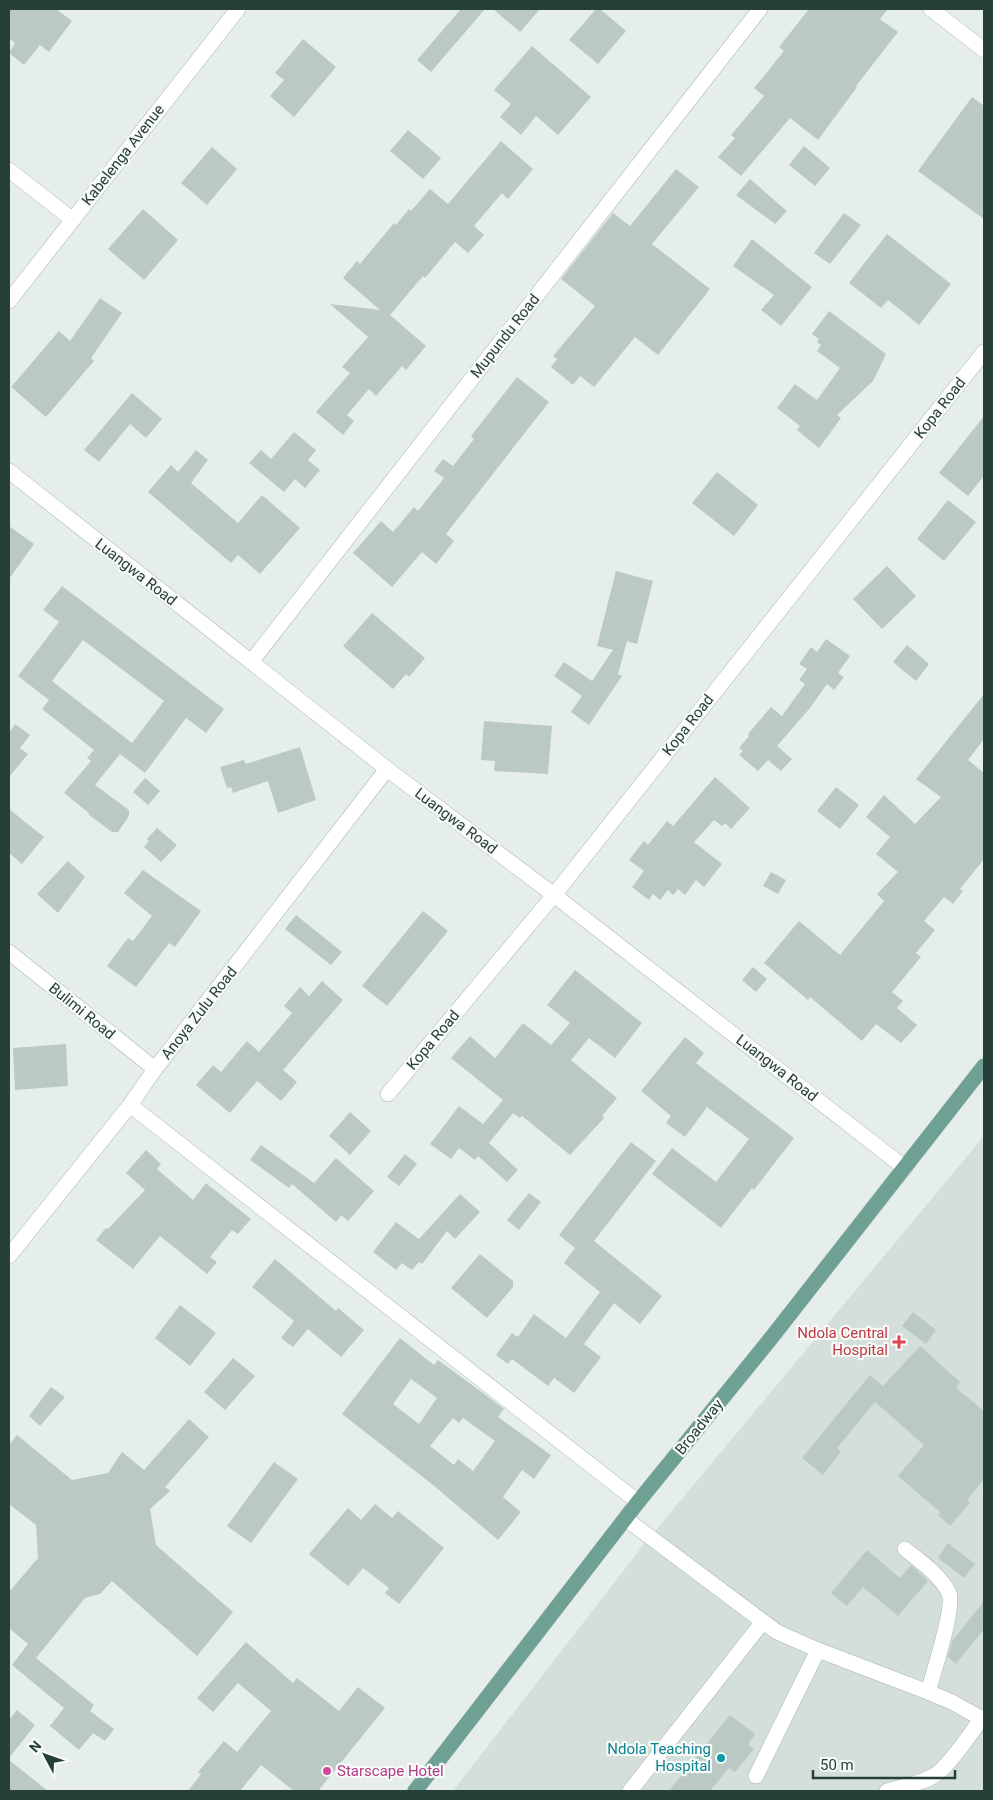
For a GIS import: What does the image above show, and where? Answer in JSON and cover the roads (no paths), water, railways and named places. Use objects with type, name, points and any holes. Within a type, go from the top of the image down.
[{"type":"main road","name":"Broadway","points":[[415,1791],[638,1502],[768,1342],[984,1066]]},
{"type":"street","name":"Kabelenga Avenue","points":[[9,301],[238,9]]},
{"type":"street","name":"Mupundu Road","points":[[251,662],[760,9]]},
{"type":"street","points":[[931,9],[984,50]]},
{"type":"street","points":[[9,170],[73,220]]},
{"type":"street","name":"Kopa Road","points":[[388,1094],[554,895],[984,352]]},
{"type":"street","name":"Luangwa Road","points":[[9,471],[387,769],[554,895],[905,1168]]},
{"type":"street","name":"Anoya Zulu Road","points":[[9,1256],[130,1105],[155,1069],[387,769]]},
{"type":"street","name":"Bulimi Road","points":[[9,952],[155,1069]]},
{"type":"street","points":[[130,1105],[638,1502]]},
{"type":"street","points":[[626,1520],[762,1622],[790,1639],[928,1692],[952,1702],[983,1719],[936,1775],[887,1791]]},
{"type":"street","points":[[905,1548],[927,1568],[949,1594],[950,1609],[928,1692]]},
{"type":"street","points":[[630,1791],[762,1622]]},
{"type":"street","points":[[756,1776],[818,1650]]},
{"type":"place","name":"Ndola Central Hospital","points":[[899,1342]]},
{"type":"place","name":"Ndola Teaching Hospital","points":[[721,1758]]},
{"type":"place","name":"Starscape Hotel","points":[[327,1771]]}]
